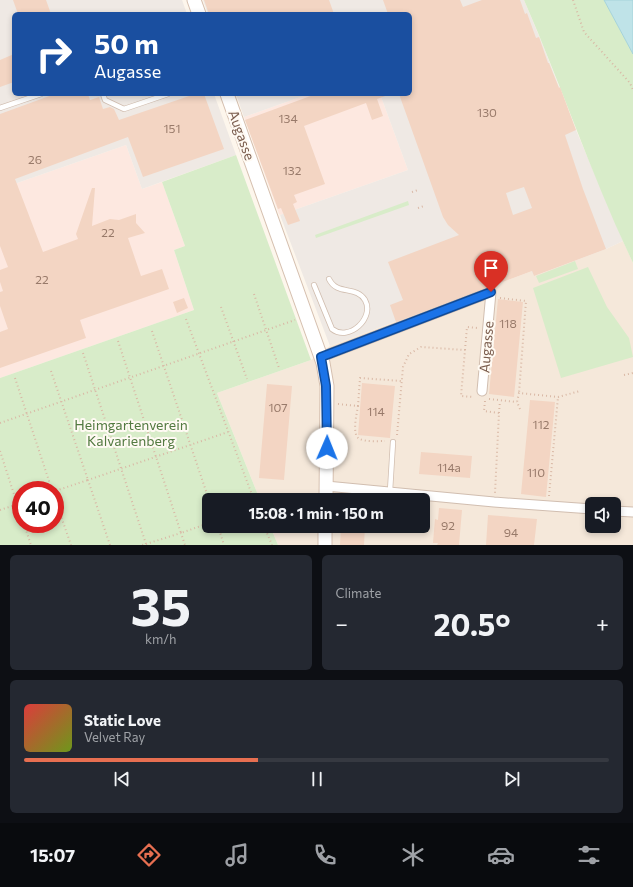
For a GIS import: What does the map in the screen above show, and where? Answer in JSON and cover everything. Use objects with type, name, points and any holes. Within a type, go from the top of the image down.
[{"type":"street","points":[[194,0],[198,12]]},
{"type":"street","name":"Augasse","points":[[229,96],[321,357],[326,386],[326,493]]},
{"type":"street","points":[[321,357],[491,292],[490,297]]},
{"type":"street","name":"Augasse","points":[[479,394],[488,328],[490,297]]},
{"type":"street","points":[[326,486],[494,502],[585,509]]},
{"type":"street","points":[[621,511],[633,512]]},
{"type":"street","points":[[325,533],[325,545]]},
{"type":"lane","points":[[0,108],[35,96]]},
{"type":"lane","points":[[104,96],[105,100],[124,109],[162,96]]},
{"type":"lane","points":[[314,285],[332,329],[340,333],[347,333],[357,327],[364,320],[366,314],[366,304],[364,298],[359,294],[334,287],[329,279]]},
{"type":"lane","points":[[390,491],[393,442]]},
{"type":"path","points":[[573,0],[584,32],[630,83],[633,90]]},
{"type":"path","points":[[412,192],[418,190]]},
{"type":"path","points":[[418,208],[424,206]]},
{"type":"path","points":[[254,294],[279,368]]},
{"type":"path","points":[[490,297],[526,301],[517,402],[520,409]]},
{"type":"path","points":[[221,307],[246,379]]},
{"type":"path","points":[[186,319],[251,493]]},
{"type":"path","points":[[0,423],[298,319]]},
{"type":"path","points":[[479,394],[461,396],[467,326],[488,328]]},
{"type":"path","points":[[152,330],[207,493]]},
{"type":"path","points":[[118,341],[185,545]]},
{"type":"path","points":[[401,381],[360,378],[355,432],[359,439],[393,442],[397,439],[401,381],[403,367],[409,354],[421,347],[465,350]]},
{"type":"path","points":[[83,353],[146,544]]},
{"type":"path","points":[[51,371],[110,545]]},
{"type":"path","points":[[624,375],[633,373]]},
{"type":"path","points":[[15,378],[49,481]]},
{"type":"path","points":[[519,393],[558,397],[580,392]]},
{"type":"path","points":[[548,506],[558,397]]},
{"type":"path","points":[[499,413],[484,411],[485,399],[517,402]]},
{"type":"path","points":[[494,502],[500,401]]},
{"type":"path","points":[[338,404],[358,406]]},
{"type":"path","points":[[64,488],[228,432]]},
{"type":"path","points":[[0,451],[12,488]]},
{"type":"path","points":[[0,510],[12,506]]},
{"type":"path","points":[[64,525],[71,545]]},
{"type":"path","points":[[142,545],[202,526]]},
{"type":"path","points":[[27,533],[31,545]]},
{"type":"path","points":[[220,533],[224,545]]},
{"type":"path","points":[[267,533],[272,545]]},
{"type":"shaded area","points":[[0,0],[182,0],[186,12],[12,12],[12,96],[215,96],[236,155],[142,189],[126,145],[0,189]]},
{"type":"shaded area","points":[[203,0],[524,0],[576,130],[623,241],[606,249],[534,276],[531,271],[330,346],[280,215],[408,170],[381,96],[412,96],[412,12],[207,12]]},
{"type":"shaded area","points":[[237,96],[303,96],[244,117]]},
{"type":"shaded area","points":[[303,96],[381,96],[408,170],[280,215],[244,117]]},
{"type":"shaded area","points":[[126,145],[142,189],[162,182],[185,246],[174,250],[194,310],[0,378],[0,189]]},
{"type":"shaded area","points":[[623,241],[633,263],[633,545],[278,545],[273,533],[430,533],[430,493],[257,493],[217,393],[311,360],[330,346],[532,271],[534,276],[606,249]]},
{"type":"green space","points":[[524,0],[604,0],[633,54],[633,263],[604,198]]},
{"type":"green space","name":"Heimgartenverein Kalvarienberg","points":[[236,155],[311,360],[217,393],[257,493],[202,493],[202,533],[273,533],[278,545],[0,545],[0,378],[194,310],[174,250],[185,246],[162,182]]},
{"type":"green space","points":[[408,201],[409,205],[316,238],[315,235]]},
{"type":"green space","points":[[575,261],[578,269],[539,283],[536,276]]},
{"type":"green space","points":[[588,267],[607,307],[629,338],[633,357],[561,378],[533,288]]},
{"type":"water","points":[[604,0],[633,0],[633,54]]},
{"type":"building","points":[[13,0],[46,0],[50,12],[17,12]]},
{"type":"building","points":[[204,0],[329,0],[333,12],[208,12]]},
{"type":"building","points":[[383,0],[460,0],[463,7],[482,0],[520,0],[525,14],[527,13],[536,38],[539,37],[548,63],[559,88],[560,87],[576,130],[565,135],[583,189],[606,249],[534,276],[532,271],[396,322],[390,305],[403,300],[388,262],[459,235],[448,225],[443,217],[400,96],[412,96],[412,12],[387,12]],"holes":[[[524,187],[532,208],[513,215],[506,193]]]},
{"type":"building","points":[[12,55],[12,83],[0,87],[0,60]]},
{"type":"building","points":[[50,96],[89,96],[90,100],[99,97],[103,109],[110,107],[114,109],[119,120],[189,96],[205,96],[224,149],[143,177],[128,137],[15,179],[43,252],[78,239],[76,234],[92,188],[95,188],[92,226],[110,219],[119,220],[136,214],[136,223],[145,233],[128,238],[141,276],[162,269],[169,289],[80,320],[86,338],[0,368],[0,332],[8,329],[0,306],[0,292],[3,291],[0,282],[0,270],[8,267],[0,246],[0,114]]},
{"type":"building","points":[[311,96],[385,96],[377,99],[383,116],[372,120],[366,103],[304,126],[325,184],[294,195],[297,202],[293,204],[300,221],[288,225],[281,208],[278,209],[245,120]]},
{"type":"building","points":[[184,298],[188,308],[177,313],[173,302]]},
{"type":"building","points":[[498,299],[523,302],[514,397],[489,394]]},
{"type":"building","points":[[362,383],[395,386],[390,438],[358,435]]},
{"type":"building","points":[[267,384],[292,386],[284,480],[259,478]]},
{"type":"building","points":[[530,400],[555,402],[546,497],[521,494]]},
{"type":"building","points":[[421,452],[472,456],[470,478],[419,474]]},
{"type":"building","points":[[439,508],[462,510],[459,545],[437,545],[438,543],[433,543],[435,519],[438,520]]},
{"type":"building","points":[[488,515],[537,519],[534,545],[486,545]]},
{"type":"building","points":[[341,533],[365,533],[364,545],[340,545]]},
{"type":"route","points":[[327,448],[326,386],[321,357],[491,292]]}]
